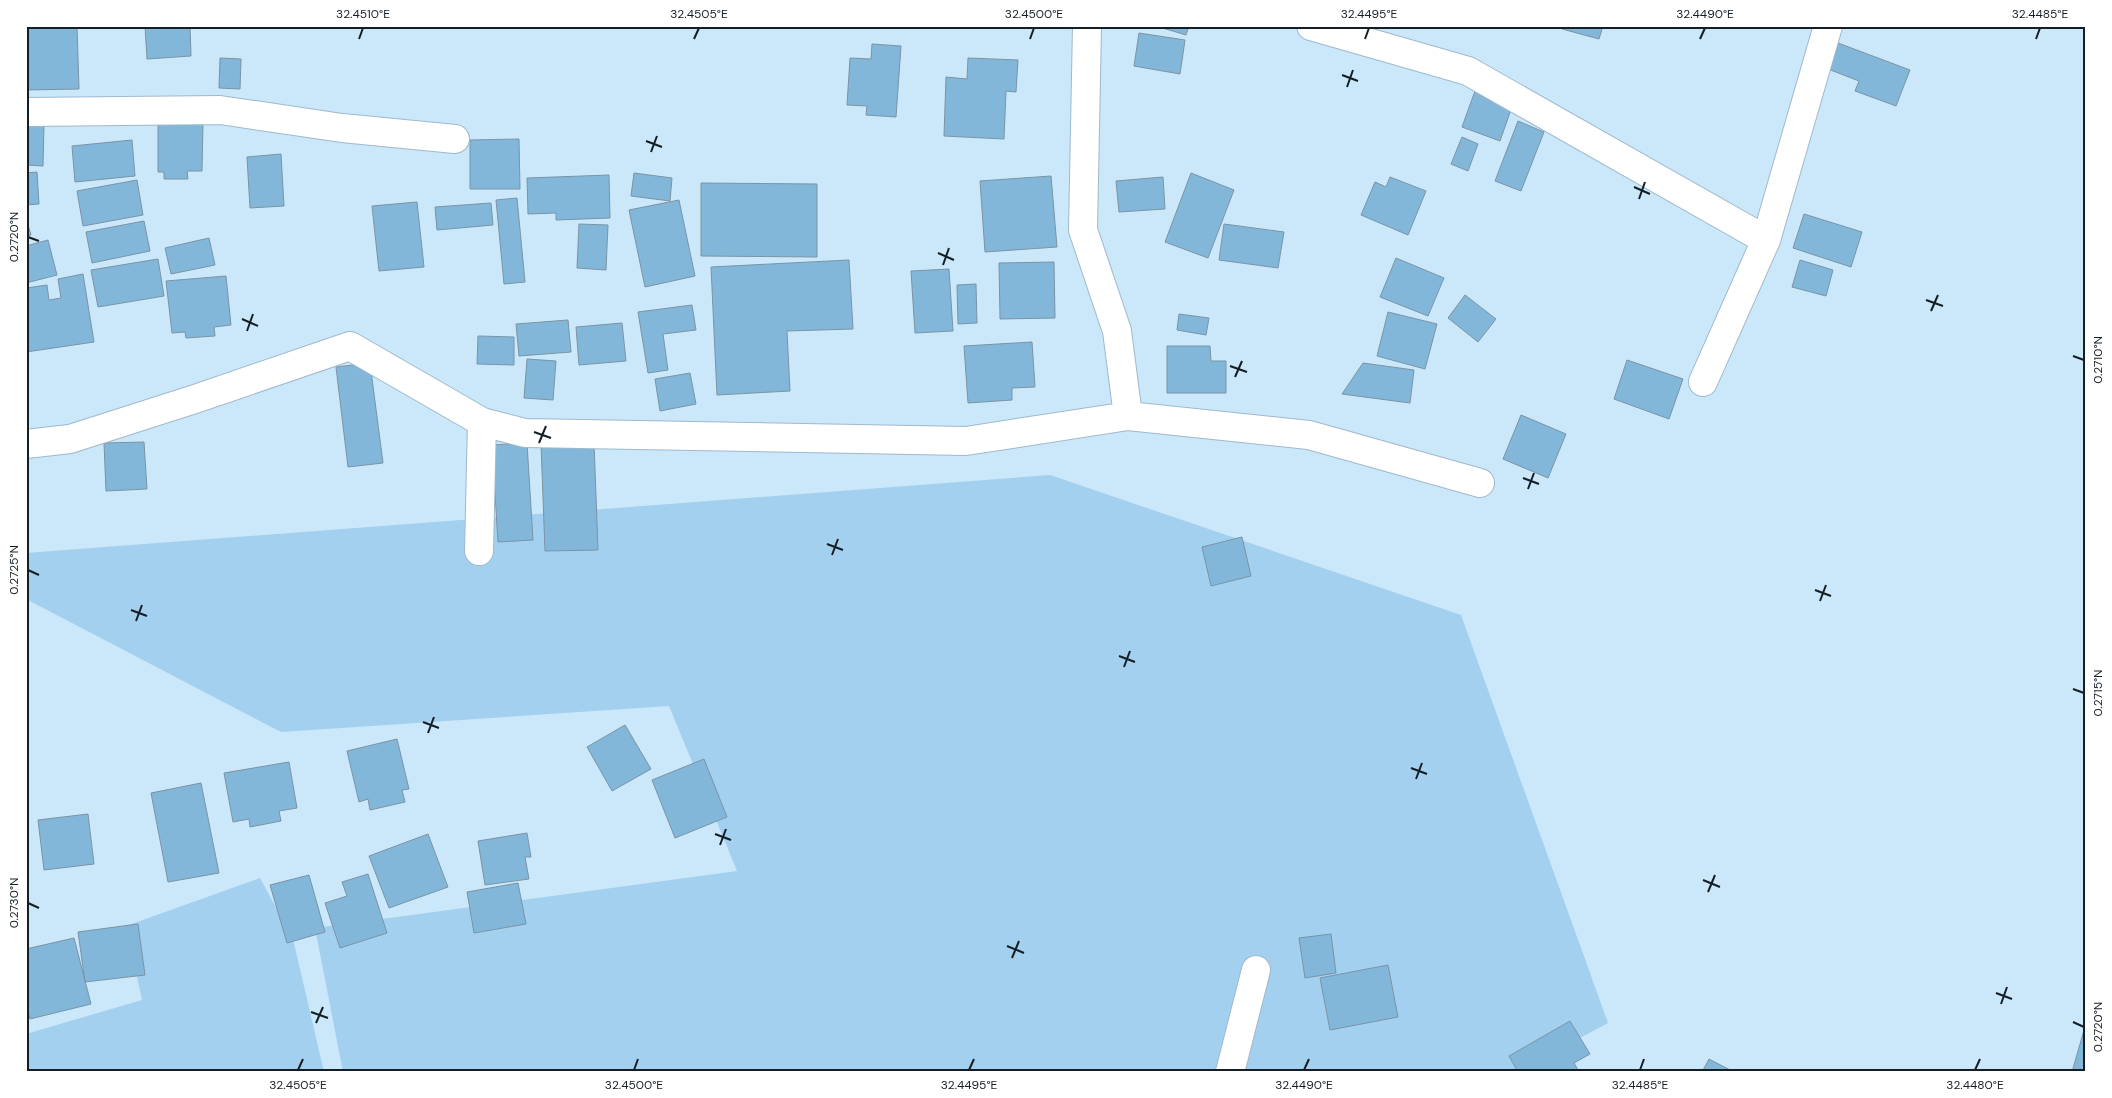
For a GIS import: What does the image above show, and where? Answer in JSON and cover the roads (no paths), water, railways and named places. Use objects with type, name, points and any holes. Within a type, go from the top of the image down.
[{"type":"street","points":[[1087,26],[1083,230],[1117,331],[1128,416]]},
{"type":"street","points":[[1311,26],[1468,70],[1766,240]]},
{"type":"street","points":[[1703,382],[1766,240],[1828,26]]},
{"type":"street","points":[[26,112],[220,110],[342,128],[455,139]]},
{"type":"street","points":[[26,444],[70,438],[195,399],[350,346],[482,422],[526,434],[966,442],[1128,416],[1309,435],[1480,484]]},
{"type":"street","points":[[479,551],[482,422]]},
{"type":"street","points":[[1230,1072],[1256,970]]}]
